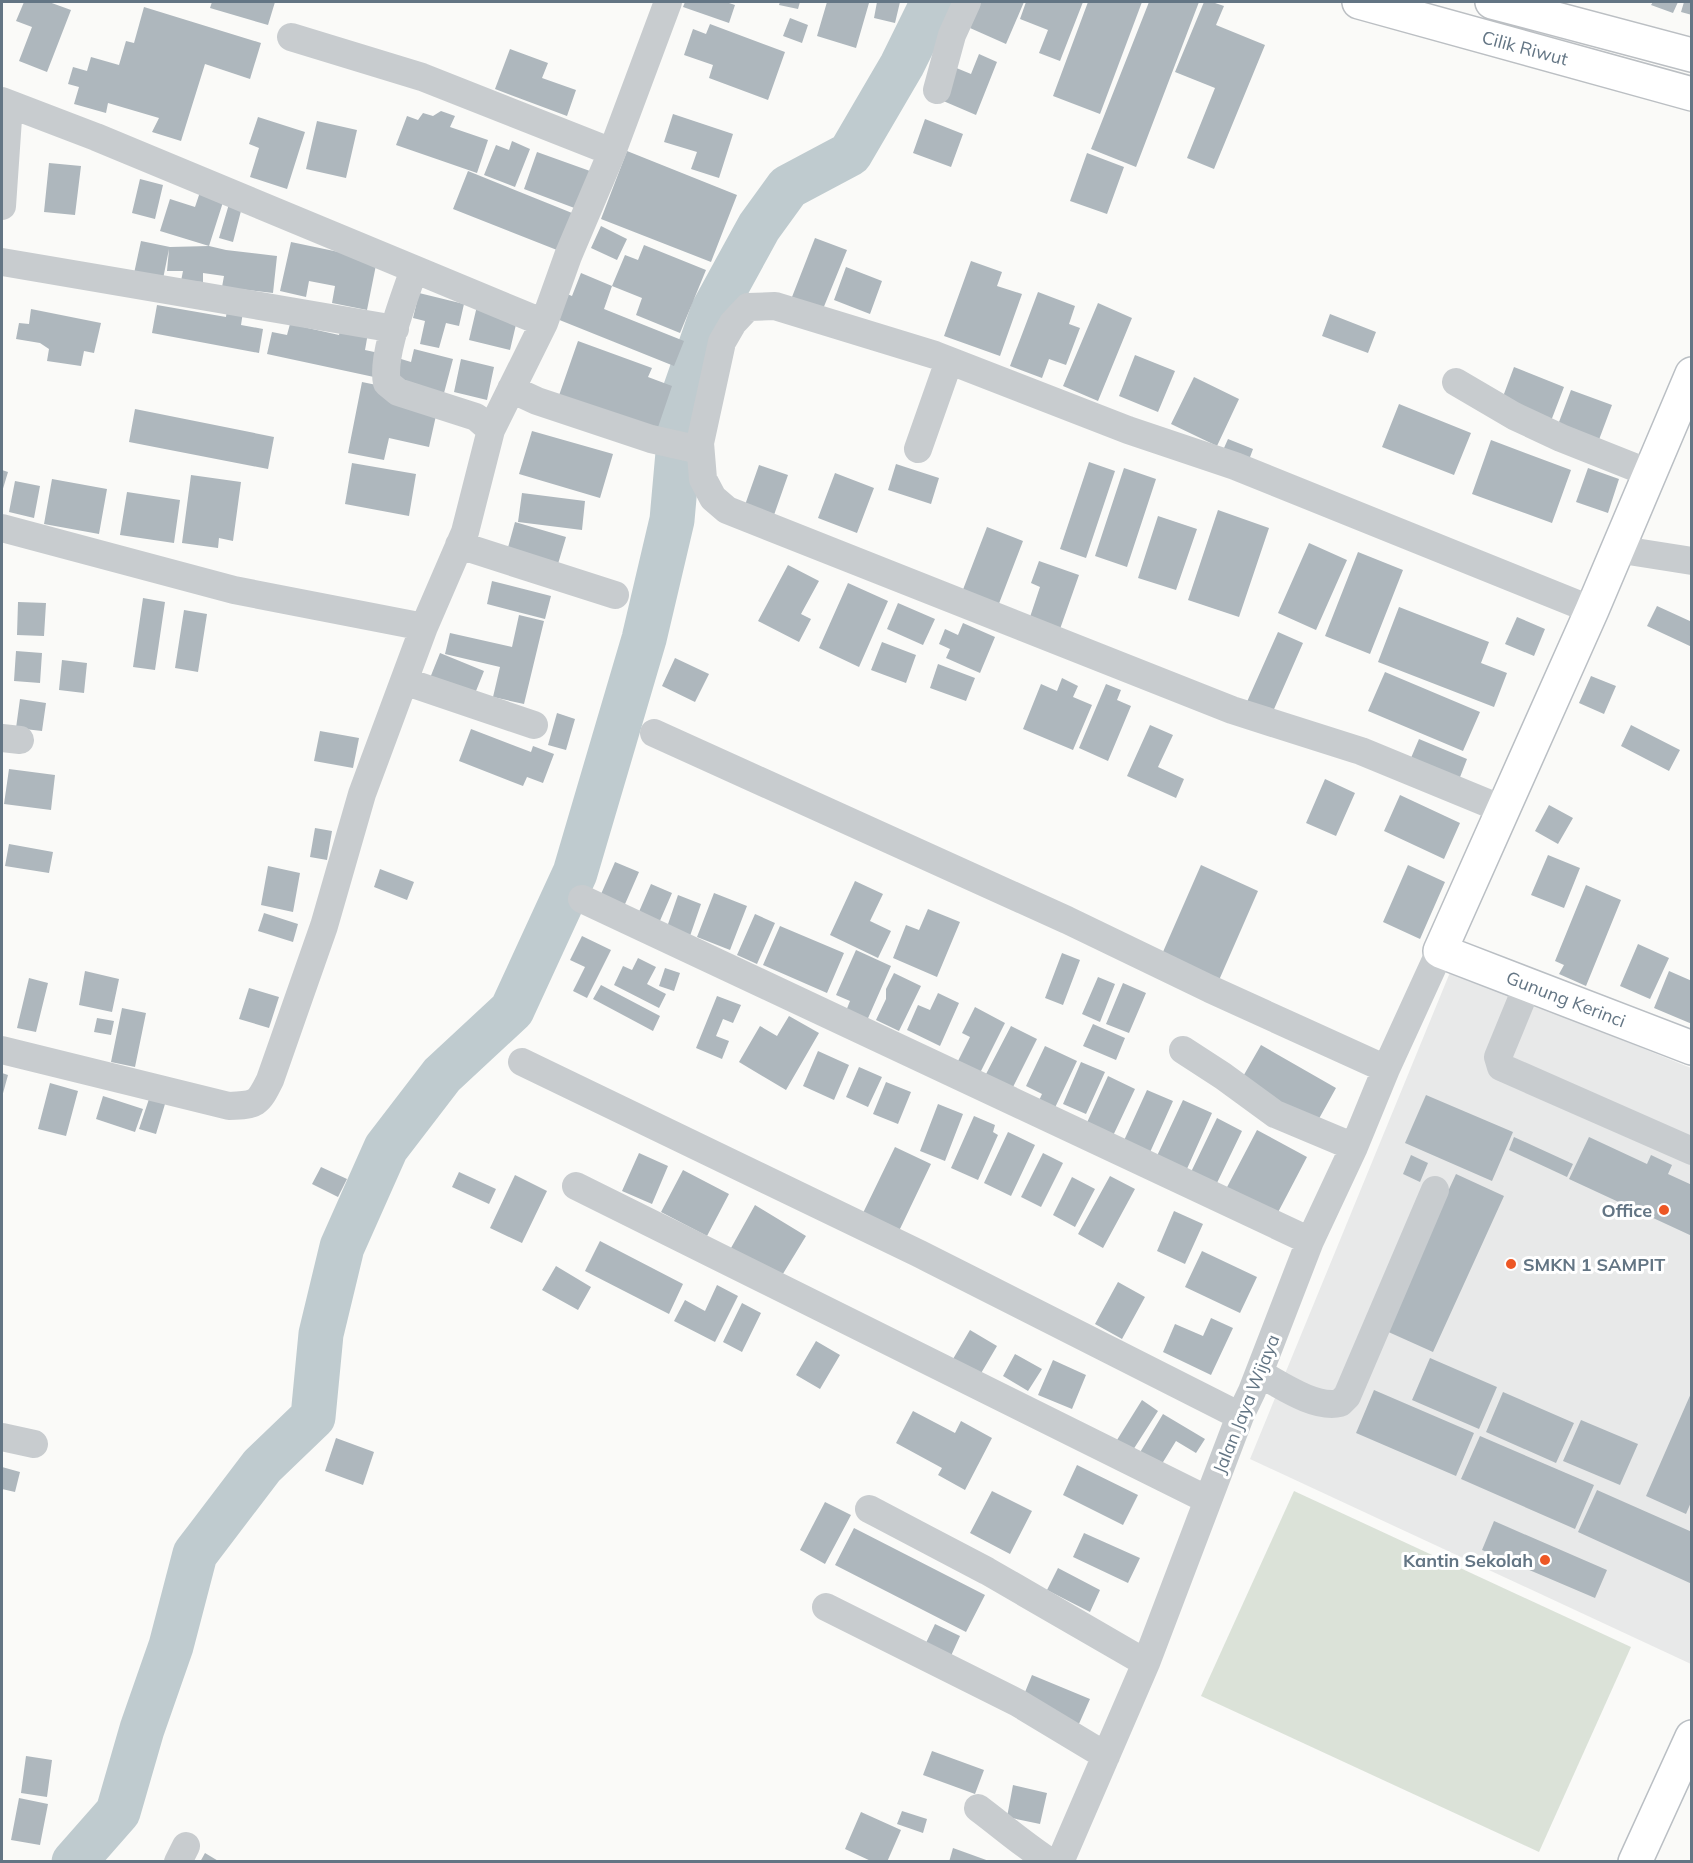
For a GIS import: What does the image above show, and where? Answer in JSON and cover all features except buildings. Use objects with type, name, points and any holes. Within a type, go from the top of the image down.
[{"type":"street","points":[[2,1050],[229,1106],[251,1106],[262,1097],[324,926],[362,794],[424,627],[465,532],[491,430],[544,323],[568,256],[612,152],[668,2]]},
{"type":"street","points":[[937,90],[952,35],[967,2]]},
{"type":"street","name":"Cilik Riwut","points":[[1359,2],[1692,94]]},
{"type":"street","name":"Cilik Riwut","points":[[1492,2],[1692,55]]},
{"type":"street","points":[[291,37],[422,77],[612,152]]},
{"type":"street","points":[[2,206],[5,103],[96,137],[544,323]]},
{"type":"street","points":[[2,262],[395,329]]},
{"type":"street","points":[[414,269],[386,366],[387,383],[398,392],[476,417],[491,430]]},
{"type":"street","points":[[1502,809],[1361,751],[1232,710],[727,510],[713,498],[703,479],[694,448],[722,342],[733,323],[748,307],[775,306],[949,361],[1128,430],[1235,466],[1592,610]]},
{"type":"street","points":[[918,449],[949,361]]},
{"type":"street","points":[[1440,951],[1592,610],[1692,374]]},
{"type":"street","points":[[1456,382],[1514,416],[1649,474]]},
{"type":"street","points":[[511,389],[537,401],[651,439],[694,448]]},
{"type":"street","points":[[2,528],[234,590],[424,627]]},
{"type":"street","points":[[459,545],[615,596]]},
{"type":"street","points":[[1616,549],[1692,561]]},
{"type":"street","points":[[404,681],[534,725]]},
{"type":"street","points":[[654,733],[1067,920],[1210,989],[1386,1069]]},
{"type":"street","points":[[582,899],[1310,1240]]},
{"type":"street","name":"Jalan Jaya Wijaya","points":[[1060,1862],[1146,1663],[1310,1240],[1354,1147],[1386,1069],[1440,951]]},
{"type":"street","name":"Gunung Kerinci","points":[[1440,951],[1692,1048]]},
{"type":"street","points":[[1528,984],[1498,1057],[1501,1067],[1692,1151]]},
{"type":"street","points":[[1183,1050],[1275,1114],[1354,1147]]},
{"type":"street","points":[[522,1062],[920,1254],[1240,1416]]},
{"type":"street","points":[[576,1186],[1208,1500]]},
{"type":"street","points":[[1259,1373],[1293,1392],[1325,1405],[1340,1403],[1347,1396],[1435,1190]]},
{"type":"street","points":[[2,1437],[33,1444]]},
{"type":"street","points":[[869,1509],[987,1571],[1146,1663]]},
{"type":"street","points":[[826,1607],[1018,1703],[1106,1756]]},
{"type":"street","points":[[1635,1862],[1692,1737]]},
{"type":"street","points":[[978,1808],[1024,1845],[1050,1862]]},
{"type":"shaded area","name":"SMKN 1 SAMPIT","points":[[1451,970],[1691,1068],[1691,1664],[1250,1459]]},
{"type":"shaded area","points":[[1294,1491],[1631,1647],[1539,1852],[1201,1696]]},
{"type":"waterway","points":[[74,1862],[118,1812],[142,1729],[171,1646],[195,1554],[262,1466],[313,1417],[321,1334],[342,1247],[386,1148],[442,1075],[512,1010],[575,873],[644,639],[672,520],[683,397],[713,311],[759,227],[788,187],[850,154],[902,65],[933,2]]},
{"type":"place","name":"Office","points":[[1664,1210]]},
{"type":"place","name":"SMKN 1 SAMPIT","points":[[1511,1264]]},
{"type":"place","name":"Kantin Sekolah","points":[[1545,1560]]}]
